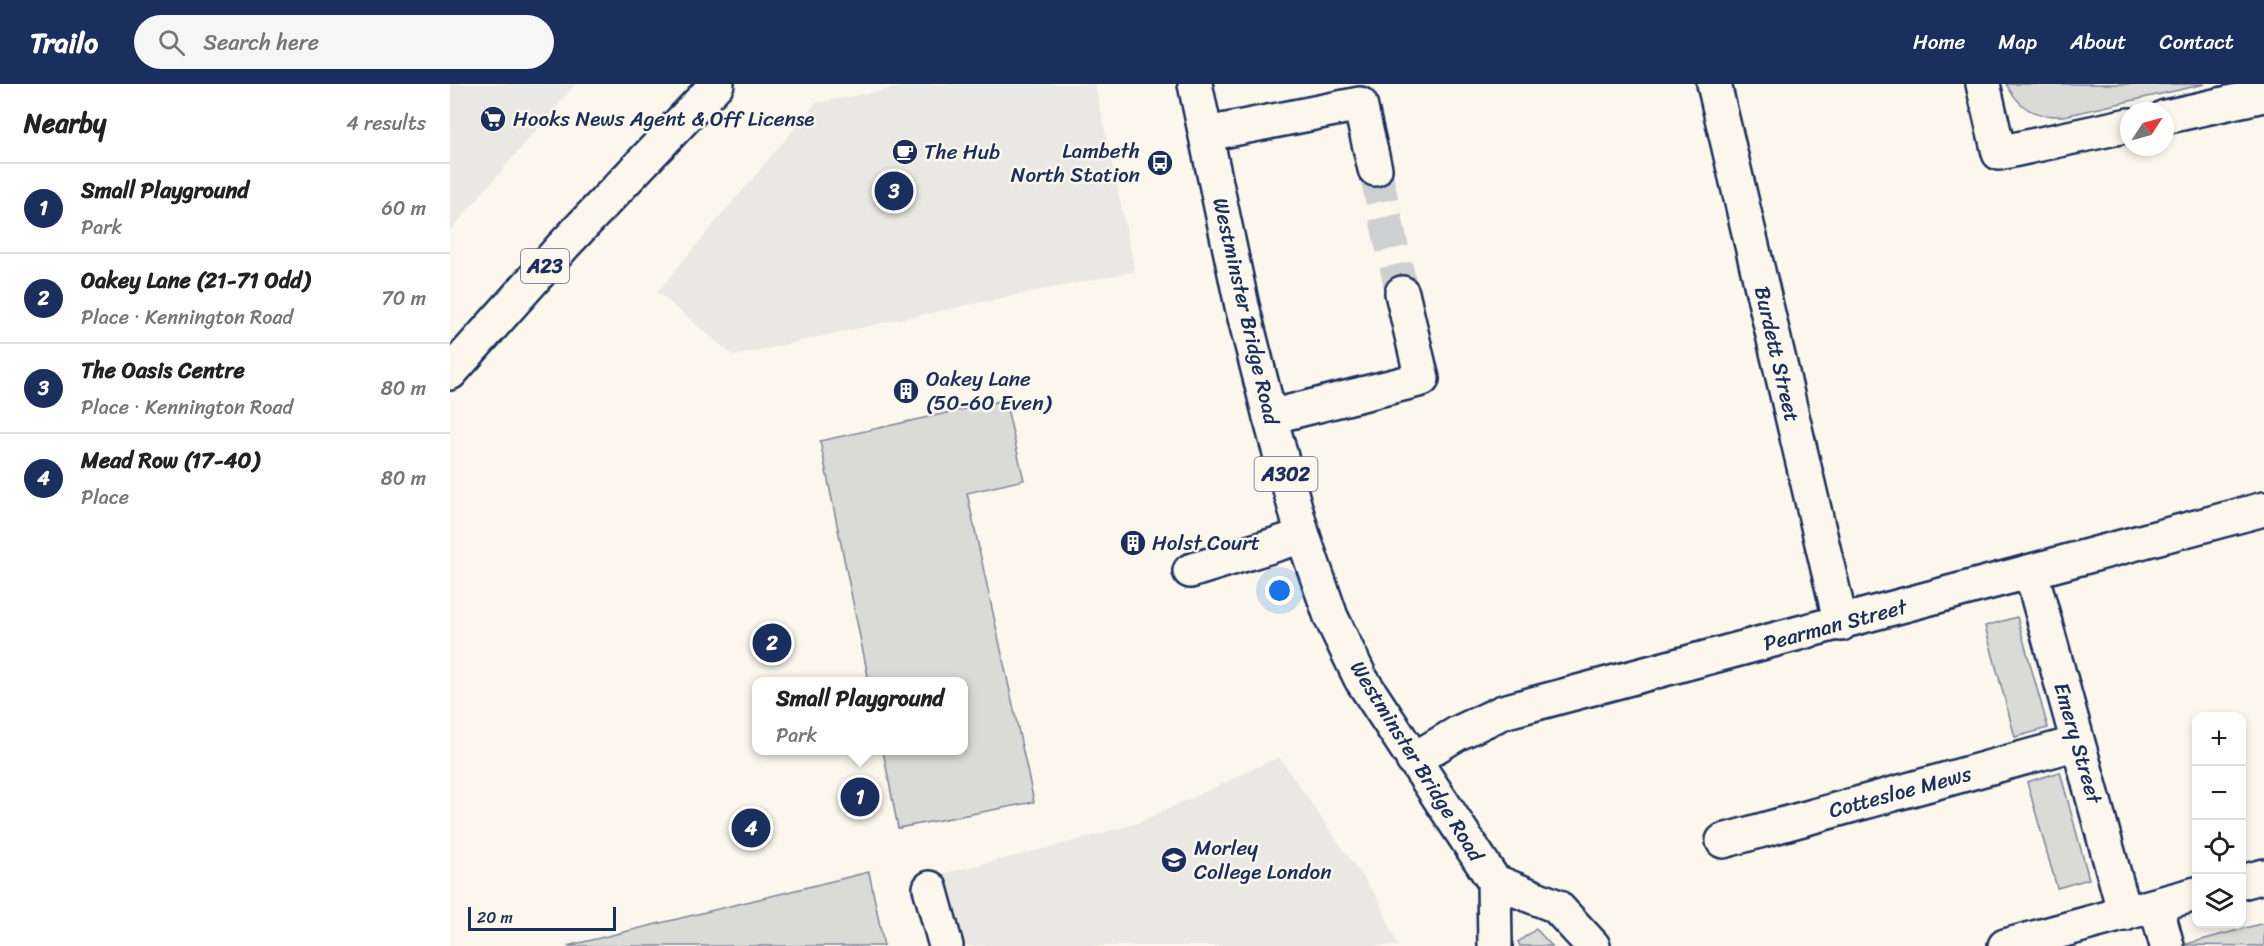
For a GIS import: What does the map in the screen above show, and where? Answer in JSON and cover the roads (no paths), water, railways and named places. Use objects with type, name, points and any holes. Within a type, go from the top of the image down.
[{"type":"street","name":"A23","points":[[450,373],[563,246],[717,84]]},
{"type":"street","name":"Westminster Bridge Road","points":[[1195,84],[1242,306],[1303,536],[1331,616],[1361,679],[1494,880],[1495,946]]},
{"type":"street","name":"Burdett Street","points":[[1714,84],[1841,624]]},
{"type":"street","points":[[1983,84],[1999,153],[2120,127]]},
{"type":"street","points":[[2174,115],[2264,95]]},
{"type":"street","points":[[1207,134],[1360,104],[1375,169]]},
{"type":"street","points":[[1270,417],[1422,379],[1402,293]]},
{"type":"street","name":"Pearman Street","points":[[1413,760],[1458,733],[1503,712],[1841,624],[2264,509]]},
{"type":"street","points":[[1190,572],[1303,536]]},
{"type":"street","name":"Emery Street","points":[[2031,572],[2125,914]]},
{"type":"street","name":"Cottesloe Mews","points":[[1723,841],[2078,743]]},
{"type":"street","points":[[2246,881],[2264,876]]},
{"type":"street","name":"Westminster Bridge Road","points":[[1494,880],[1556,906],[1593,946]]},
{"type":"street","points":[[930,888],[946,946]]},
{"type":"street","points":[[2006,946],[2192,895]]},
{"type":"street","points":[[2156,905],[2167,946]]},
{"type":"tunnel","points":[[1375,169],[1402,293]]},
{"type":"place","name":"Hooks News Agent & Off License","points":[[493,119]]},
{"type":"place","name":"The Hub","points":[[905,152]]},
{"type":"place","name":"Lambeth North Station","points":[[1160,163]]},
{"type":"place","name":"The Oasis Centre","points":[[894,191]]},
{"type":"place","name":"Oakey Lane (50-60 Even)","points":[[906,391]]},
{"type":"place","name":"Holst Court","points":[[1133,543]]},
{"type":"place","name":"Oakey Lane (21-71 Odd)","points":[[772,643]]},
{"type":"place","name":"Small Playground","points":[[860,797]]},
{"type":"place","name":"Mead Row (17-40)","points":[[751,828]]},
{"type":"place","name":"Morley College London","points":[[1174,860]]}]
